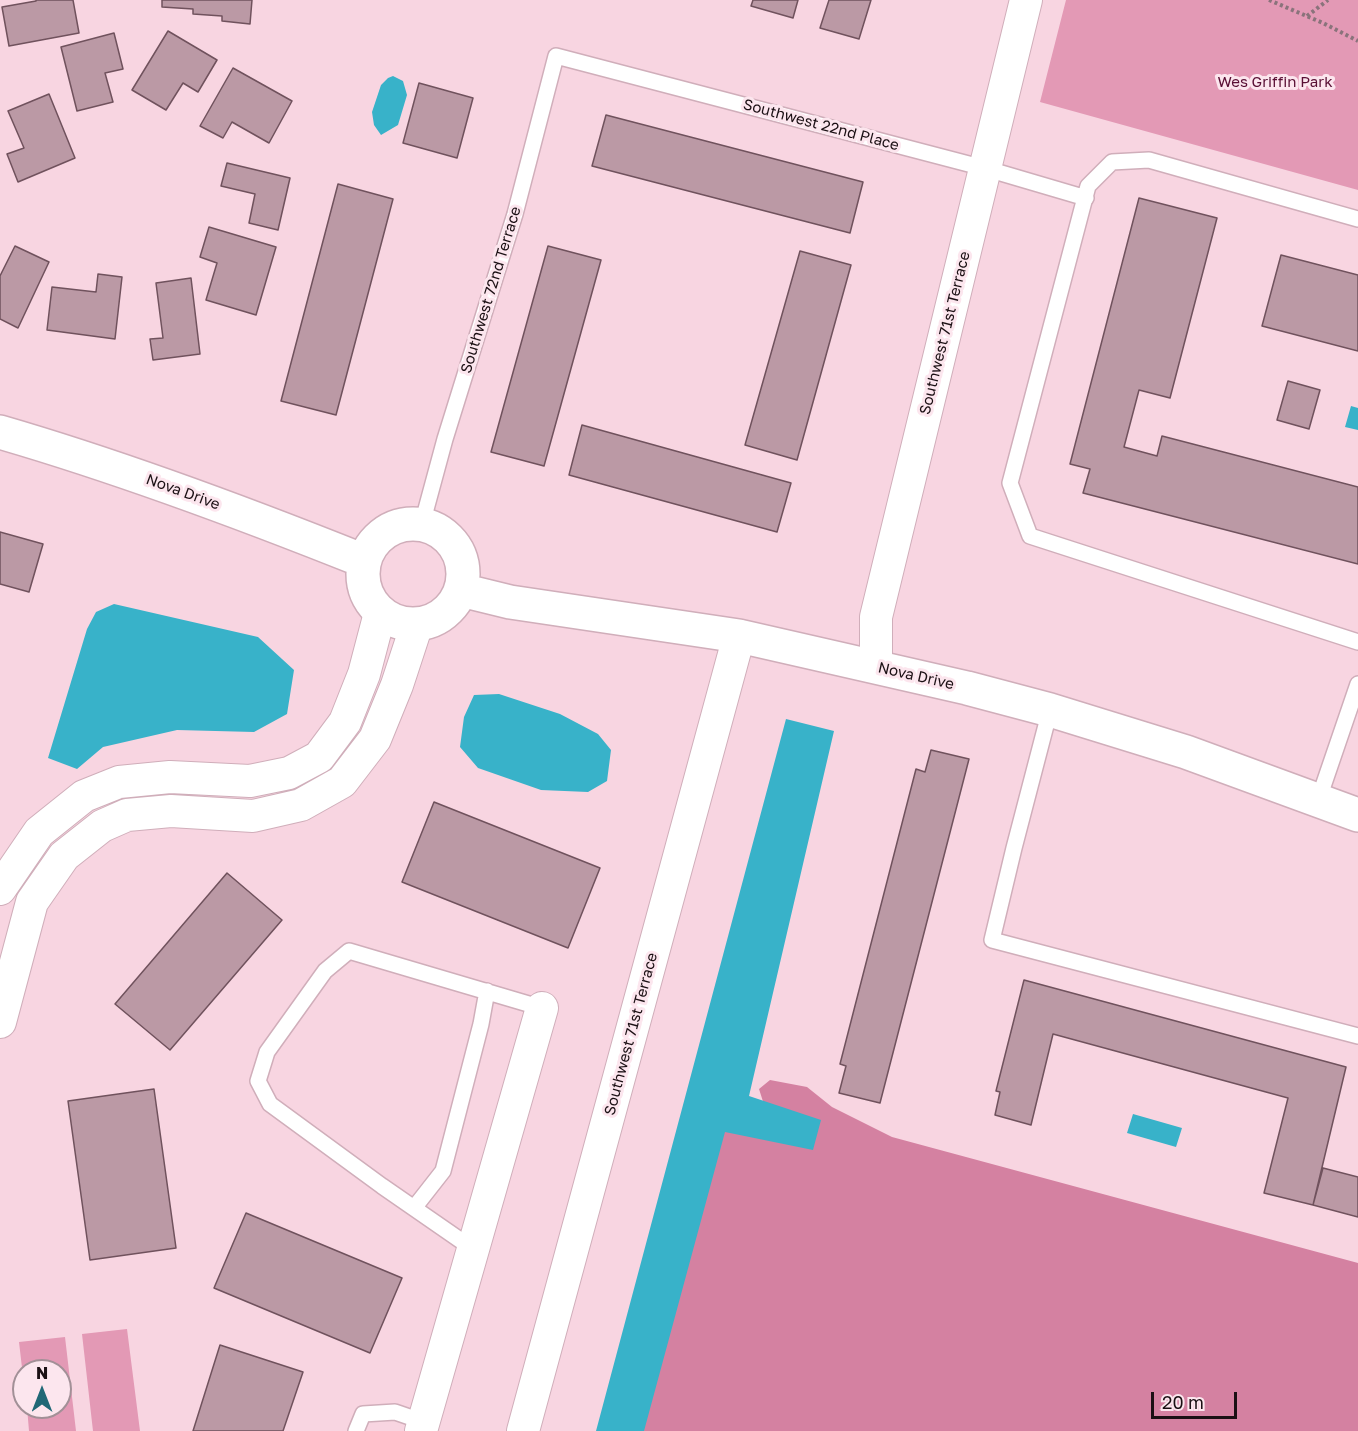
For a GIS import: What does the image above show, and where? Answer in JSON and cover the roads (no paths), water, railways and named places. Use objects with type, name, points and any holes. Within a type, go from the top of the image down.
[{"type":"street","name":"Southwest 71st Terrace","points":[[876,667],[876,617],[1026,0]]},
{"type":"street","name":"Nova Drive","points":[[0,432],[174,488],[364,561]]},
{"type":"street","points":[[407,524],[422,524],[438,530],[452,541],[460,556],[464,573],[461,590],[454,603],[444,614],[431,621],[417,624],[397,622],[380,613],[370,602],[364,589],[362,575],[364,561],[370,547],[392,528],[407,524]]},
{"type":"street","name":"Nova Drive","points":[[461,590],[510,602],[739,636],[967,688],[1050,710],[1186,752],[1358,815]]},
{"type":"street","points":[[0,889],[39,832],[84,796],[119,782],[170,777],[250,781],[289,773],[319,757],[345,722],[364,674],[380,613]]},
{"type":"street","points":[[0,1022],[32,902],[64,856],[102,826],[128,815],[171,811],[253,816],[301,805],[342,782],[375,739],[417,624]]},
{"type":"street","name":"Southwest 71st Terrace","points":[[523,1431],[739,636]]},
{"type":"street","points":[[422,1426],[542,1008]]},
{"type":"lane","name":"Southwest 22nd Place","points":[[556,56],[984,168],[1086,198]]},
{"type":"lane","name":"Southwest 72nd Terrace","points":[[422,524],[445,439],[515,214],[556,56]]},
{"type":"lane","points":[[1358,219],[1149,160],[1112,162],[1088,186],[1010,483],[1030,536],[1358,642]]},
{"type":"lane","points":[[1318,801],[1358,684]]},
{"type":"lane","points":[[1050,710],[992,940],[1358,1036]]},
{"type":"lane","points":[[473,1249],[270,1104],[258,1081],[267,1052],[325,971],[349,951],[542,1008]]},
{"type":"lane","points":[[414,1208],[443,1171],[481,1024],[487,991]]},
{"type":"lane","points":[[356,1431],[363,1414],[395,1412],[422,1426]]},
{"type":"water","points":[[393,76],[403,81],[407,95],[398,125],[381,135],[374,125],[372,112],[381,85]]},
{"type":"water","points":[[1351,406],[1358,408],[1358,430],[1345,427]]},
{"type":"water","points":[[114,604],[258,637],[294,670],[287,714],[254,732],[177,730],[103,747],[77,769],[48,758],[87,629],[96,612]]},
{"type":"water","points":[[499,694],[560,714],[598,734],[611,750],[607,781],[588,792],[541,790],[478,768],[460,747],[464,717],[474,695]]},
{"type":"water","points":[[786,719],[834,731],[749,1096],[821,1120],[813,1150],[725,1132],[644,1431],[596,1431]]},
{"type":"water","points":[[1133,1114],[1182,1128],[1176,1147],[1127,1133]]},
{"type":"park label","name":"Wes Griffin Park","points":[[1275,82]]}]
